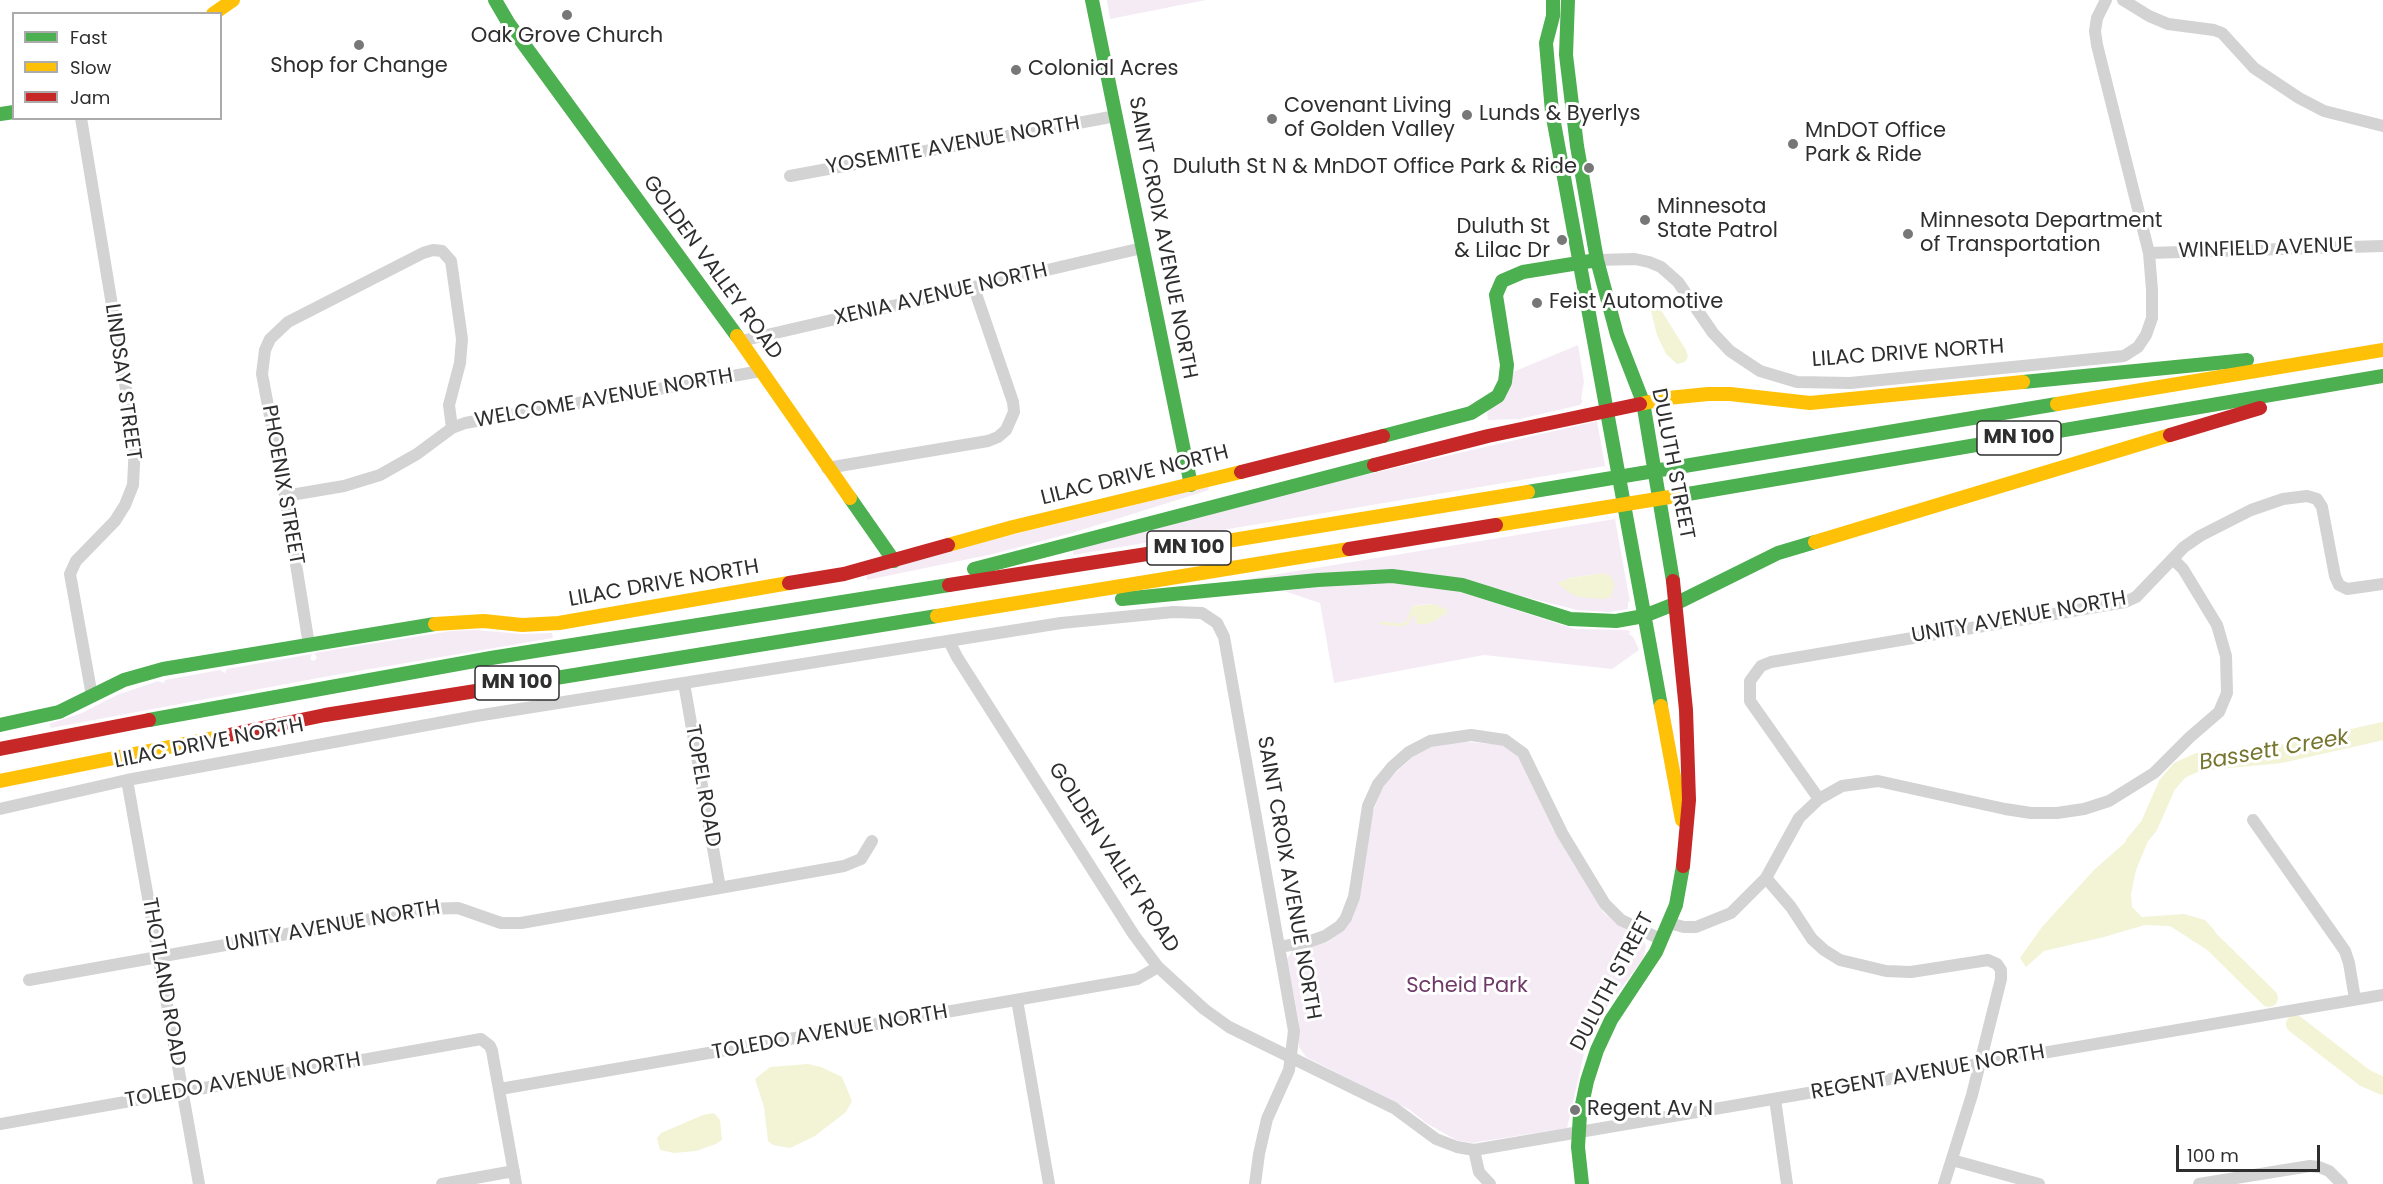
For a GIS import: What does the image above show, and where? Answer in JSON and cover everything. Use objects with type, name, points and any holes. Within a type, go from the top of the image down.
[{"type":"main road","points":[[216,12],[234,0]]},
{"type":"main road","name":"GOLDEN VALLEY ROAD","points":[[495,0],[521,42],[741,341],[827,468],[894,561]]},
{"type":"main road","name":"SAINT CROIX AVENUE NORTH","points":[[1092,0],[1191,485]]},
{"type":"main road","name":"DULUTH STREET","points":[[1553,0],[1553,16],[1546,43],[1552,112],[1686,836]]},
{"type":"main road","name":"DULUTH STREET","points":[[1568,0],[1566,55],[1577,146],[1597,260],[1617,335],[1642,402],[1677,603],[1687,732],[1689,800],[1680,887],[1669,923],[1643,973],[1611,1020],[1597,1050],[1587,1081],[1579,1133],[1582,1184]]},
{"type":"main road","name":"LILAC DRIVE NORTH","points":[[0,725],[51,714],[144,674],[446,622],[476,621],[522,625],[559,623],[819,579],[894,561],[1013,527],[1191,485],[1471,413],[1498,396],[1507,375],[1496,295],[1502,281],[1523,272],[1597,260]]},
{"type":"main road","name":"MN 100","points":[[0,749],[309,690],[790,610],[1587,483],[2383,350]]},
{"type":"main road","points":[[790,610],[880,586],[964,571],[1063,547],[1488,436],[1642,402],[1708,394],[1810,403],[2254,359],[2302,364]]},
{"type":"main road","name":"MN 100","points":[[0,782],[325,715],[1592,510],[2383,376]]},
{"type":"main road","points":[[1017,603],[1096,601],[1318,580],[1392,576],[1462,585],[1570,619],[1616,621],[1644,616],[1677,603],[1778,553],[2347,382]]},
{"type":"street","points":[[2106,0],[2097,18],[2095,31],[2097,45],[2149,253]]},
{"type":"street","points":[[2123,0],[2149,16],[2168,24],[2223,33],[2254,68],[2305,102],[2324,111],[2383,126]]},
{"type":"street","name":"YOSEMITE AVENUE NORTH","points":[[790,176],[1116,116]]},
{"type":"street","name":"LINDSAY STREET","points":[[81,120],[135,444],[133,485],[125,505],[115,521],[76,561],[70,574],[92,696]]},
{"type":"street","name":"WINFIELD AVENUE","points":[[2149,253],[2383,246]]},
{"type":"street","name":"XENIA AVENUE NORTH","points":[[741,341],[836,320],[890,304],[974,288],[1142,248]]},
{"type":"street","name":"PHOENIX STREET","points":[[309,645],[285,496],[262,374],[265,350],[278,329],[423,253],[433,250],[442,251],[451,261],[462,339],[460,363],[448,405],[452,428]]},
{"type":"street","name":"LILAC DRIVE NORTH","points":[[1597,260],[1635,259],[1661,267],[1678,282],[1713,333],[1730,351],[1760,371],[1797,382],[1850,383],[2124,356],[2138,347],[2152,318],[2149,253]]},
{"type":"street","points":[[827,468],[988,441],[998,437],[1006,430],[1014,412],[1013,402],[974,288]]},
{"type":"street","name":"WELCOME AVENUE NORTH","points":[[285,496],[344,486],[380,475],[417,454],[452,428],[484,419],[761,371]]},
{"type":"street","name":"UNITY AVENUE NORTH","points":[[1819,799],[1750,701],[1749,691],[1754,673],[1761,666],[1771,662],[2125,602],[2136,597],[2173,559],[2200,536],[2251,510],[2283,500],[2307,496],[2317,499],[2322,507],[2335,576],[2339,585],[2347,589],[2383,584]]},
{"type":"street","points":[[1669,923],[1696,927],[1731,913],[1766,878],[1799,818],[1819,799],[1842,786],[1878,781],[2031,813],[2057,813],[2084,809],[2109,801],[2154,773],[2190,736],[2219,712],[2227,693],[2226,656],[2217,625],[2183,569],[2173,559]]},
{"type":"street","name":"LILAC DRIVE NORTH","points":[[0,809],[127,780],[364,735],[684,683],[1061,623],[1173,612],[1195,611],[1209,616]]},
{"type":"street","name":"SAINT CROIX AVENUE NORTH","points":[[1209,616],[1217,622],[1224,638],[1294,1031],[1289,1070],[1267,1119],[1255,1184]]},
{"type":"street","name":"GOLDEN VALLEY ROAD","points":[[949,641],[1134,935],[1158,967],[1204,1009],[1229,1027],[1394,1108],[1436,1139],[1457,1147],[1474,1150]]},
{"type":"street","name":"TOPEL ROAD","points":[[684,683],[720,888]]},
{"type":"street","points":[[1279,947],[1308,942],[1325,936],[1340,926],[1346,918],[1354,897],[1368,806],[1378,784],[1392,767],[1409,752],[1430,741],[1471,735],[1505,741],[1523,753],[1555,822],[1605,904],[1621,920],[1662,940]]},
{"type":"street","name":"THOTLAND ROAD","points":[[127,780],[199,1184]]},
{"type":"street","points":[[2253,820],[2345,951],[2355,999]]},
{"type":"street","name":"UNITY AVENUE NORTH","points":[[29,980],[427,909],[458,908],[509,924],[844,866],[861,859],[872,841]]},
{"type":"street","points":[[1766,878],[1791,907],[1812,939],[1840,960],[1886,971],[1911,972],[1988,960],[1997,964],[2001,970],[2001,979],[1980,1064],[1944,1184]]},
{"type":"street","name":"TOLEDO AVENUE NORTH","points":[[0,1124],[476,1039],[486,1041],[492,1051],[500,1089],[1137,979],[1158,967]]},
{"type":"street","name":"REGENT AVENUE NORTH","points":[[1474,1150],[2383,995]]},
{"type":"street","points":[[1017,1000],[1049,1184]]},
{"type":"street","points":[[442,1184],[515,1178],[500,1089]]},
{"type":"street","points":[[1775,1099],[1787,1184]]},
{"type":"street","points":[[1474,1150],[1479,1172],[1490,1184]]},
{"type":"street","points":[[1952,1160],[2039,1184]]},
{"type":"street","points":[[2199,1184],[2300,1167],[2319,1167],[2329,1171],[2342,1184]]},
{"type":"green space","points":[[1107,0],[1206,0],[1110,19]]},
{"type":"green space","points":[[1578,345],[1584,382],[1581,399],[1583,401],[1580,405],[1520,419],[1488,420],[1487,413],[1513,372]]},
{"type":"green space","points":[[1597,421],[1605,466],[1073,555],[1073,549],[1283,494]]},
{"type":"green space","points":[[1208,487],[1209,490],[1072,533],[993,554],[867,580],[866,575],[970,545]]},
{"type":"green space","points":[[1615,519],[1630,602],[1628,602],[1628,609],[1609,612],[1577,610],[1482,586],[1248,579]],"holes":[[[1603,573],[1611,581],[1557,583],[1570,578]]]},
{"type":"green space","points":[[1366,581],[1439,585],[1575,629],[1627,630],[1630,631],[1629,634],[1634,638],[1639,650],[1612,669],[1484,655],[1334,683],[1320,603],[1284,591]],"holes":[[[1434,604],[1447,613],[1433,622],[1415,616],[1412,607]]]},
{"type":"green space","points":[[476,630],[522,634],[552,633],[553,638],[329,676],[51,728],[49,724],[82,713],[117,695],[158,681],[164,683],[165,680],[220,670],[225,673],[227,669],[312,654],[310,659],[314,661],[317,658],[314,653],[451,631]]},
{"type":"green space","name":"Scheid Park","points":[[1457,741],[1503,745],[1516,755],[1522,762],[1552,827],[1603,912],[1623,928],[1643,939],[1646,946],[1643,959],[1604,1011],[1584,1054],[1567,1128],[1472,1143],[1456,1140],[1426,1123],[1410,1110],[1306,1057],[1299,1047],[1299,1022],[1287,959],[1292,951],[1328,942],[1346,928],[1353,918],[1361,886],[1372,815],[1381,790],[1391,777],[1417,753],[1433,745]]},
{"type":"shaded area","points":[[1653,301],[1656,302],[1686,350],[1688,357],[1685,362],[1677,364],[1666,354],[1657,335],[1650,307]]},
{"type":"shaded area","points":[[1603,573],[1610,576],[1615,584],[1611,597],[1603,599],[1571,594],[1557,583],[1570,578]]},
{"type":"shaded area","points":[[1434,604],[1448,610],[1433,622],[1416,624],[1415,616],[1411,617],[1409,614],[1412,606]]},
{"type":"shaded area","points":[[2146,824],[2153,829],[2136,870],[2131,894],[2132,907],[2142,917],[2184,914],[2205,920],[2215,931],[2219,946],[2206,949],[2170,926],[2145,925],[2044,951],[2026,967],[2020,958],[2042,927],[2094,870]]},
{"type":"shaded area","points":[[808,1064],[821,1067],[842,1077],[852,1101],[846,1112],[815,1136],[790,1148],[773,1145],[768,1141],[764,1107],[755,1079],[770,1067]]},
{"type":"shaded area","points":[[714,1113],[720,1120],[722,1140],[696,1151],[674,1153],[660,1150],[657,1138],[661,1133],[703,1115]]},
{"type":"waterway","points":[[1381,623],[1400,625],[1407,623],[1410,616]]},
{"type":"waterway","name":"Bassett Creek","points":[[2134,844],[2149,826],[2167,785],[2180,770],[2198,762],[2281,754],[2383,731]]},
{"type":"waterway","name":"Bassett Creek","points":[[2197,933],[2208,938],[2269,998]]},
{"type":"waterway","name":"Bassett Creek","points":[[2295,1024],[2365,1078],[2383,1086]]},
{"type":"traffic: fast","points":[[495,0],[509,24],[737,336]]},
{"type":"traffic: fast","points":[[1092,0],[1191,485]]},
{"type":"traffic: fast","points":[[1553,0],[1553,16],[1546,43],[1552,112],[1661,706]]},
{"type":"traffic: fast","points":[[1568,0],[1566,55],[1577,146],[1597,260],[1617,335],[1643,402],[1673,581]]},
{"type":"traffic: fast","points":[[0,114],[12,112]]},
{"type":"traffic: fast","points":[[1383,436],[1471,413],[1498,396],[1505,382],[1507,365],[1496,295],[1502,281],[1523,272],[1597,260]]},
{"type":"traffic: fast","points":[[2023,382],[2247,360]]},
{"type":"traffic: fast","points":[[1682,495],[2383,376]]},
{"type":"traffic: fast","points":[[1528,492],[2057,404]]},
{"type":"traffic: fast","points":[[974,569],[1374,465]]},
{"type":"traffic: fast","points":[[850,498],[894,561]]},
{"type":"traffic: fast","points":[[1122,599],[1318,580],[1392,576],[1462,585],[1570,619],[1616,621],[1644,616],[1677,603],[1778,553],[1815,542]]},
{"type":"traffic: fast","points":[[149,720],[491,658],[949,585]]},
{"type":"traffic: fast","points":[[482,690],[937,616]]},
{"type":"traffic: fast","points":[[0,725],[59,712],[124,680],[163,669],[435,624]]},
{"type":"traffic: fast","points":[[1582,1184],[1578,1147],[1580,1114],[1587,1081],[1597,1050],[1611,1020],[1656,952],[1676,905],[1683,866]]},
{"type":"traffic: slow","points":[[216,12],[233,0]]},
{"type":"traffic: slow","points":[[737,336],[850,498]]},
{"type":"traffic: slow","points":[[2057,404],[2383,350]]},
{"type":"traffic: slow","points":[[1640,404],[1668,398],[1708,394],[1730,394],[1810,403],[2023,382]]},
{"type":"traffic: slow","points":[[1815,542],[2170,435]]},
{"type":"traffic: slow","points":[[948,545],[1241,472]]},
{"type":"traffic: slow","points":[[1147,554],[1528,492]]},
{"type":"traffic: slow","points":[[1496,525],[1682,495]]},
{"type":"traffic: slow","points":[[937,616],[1349,549]]},
{"type":"traffic: slow","points":[[435,624],[484,621],[522,625],[559,623],[789,583]]},
{"type":"traffic: slow","points":[[1661,706],[1682,820]]},
{"type":"traffic: slow","points":[[0,781],[224,736]]},
{"type":"traffic: jam","points":[[1374,465],[1488,436],[1640,404]]},
{"type":"traffic: jam","points":[[2170,435],[2260,408]]},
{"type":"traffic: jam","points":[[1241,472],[1383,436]]},
{"type":"traffic: jam","points":[[1349,549],[1496,525]]},
{"type":"traffic: jam","points":[[789,583],[844,574],[948,545]]},
{"type":"traffic: jam","points":[[949,585],[1147,554]]},
{"type":"traffic: jam","points":[[1673,581],[1686,710],[1689,800],[1683,866]]},
{"type":"traffic: jam","points":[[224,736],[325,715],[482,690]]},
{"type":"traffic: jam","points":[[0,749],[149,720]]},
{"type":"place","name":"Oak Grove Church","points":[[567,15]]},
{"type":"place","name":"Shop for Change","points":[[359,45]]},
{"type":"place","name":"Colonial Acres","points":[[1016,70]]},
{"type":"place","name":"Lunds & Byerlys","points":[[1467,115]]},
{"type":"place","name":"Covenant Living of Golden Valley","points":[[1272,119]]},
{"type":"place","name":"MnDOT Office Park & Ride","points":[[1793,144]]},
{"type":"place","name":"Duluth St N & MnDOT Office Park & Ride","points":[[1589,168]]},
{"type":"place","name":"Minnesota State Patrol","points":[[1645,220]]},
{"type":"place","name":"Minnesota Department of Transportation","points":[[1908,234]]},
{"type":"place","name":"Duluth St & Lilac Dr","points":[[1562,240]]},
{"type":"place","name":"Feist Automotive","points":[[1537,303]]},
{"type":"place","name":"Regent Av N","points":[[1575,1110]]}]
